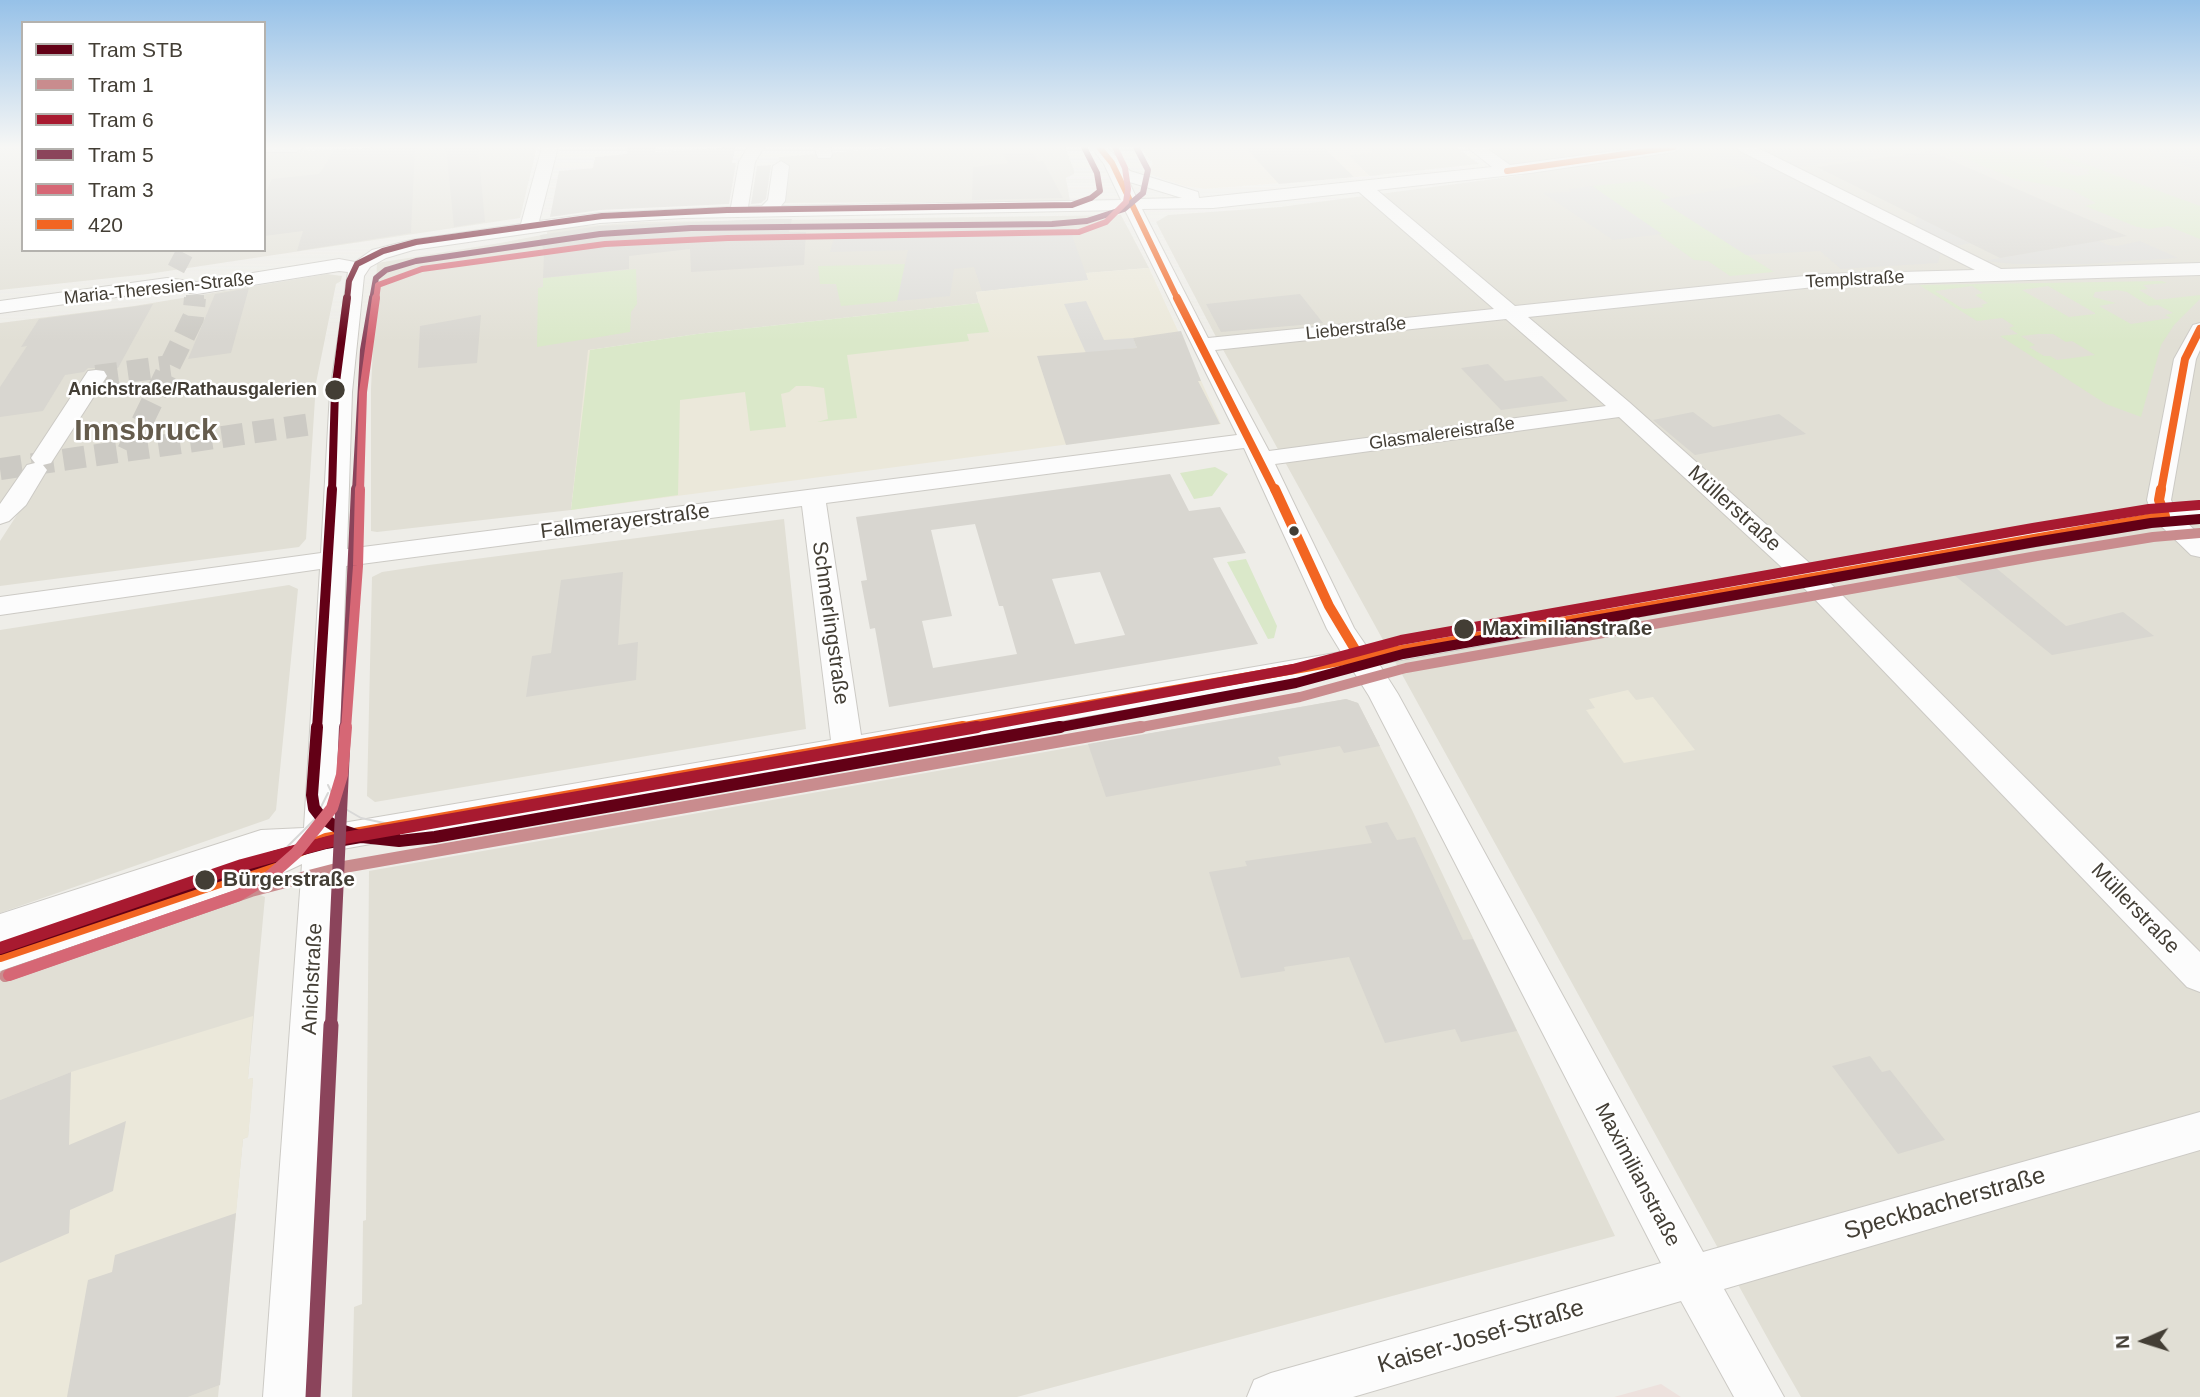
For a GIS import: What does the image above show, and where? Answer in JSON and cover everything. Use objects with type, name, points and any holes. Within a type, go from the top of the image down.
[{"type":"street","points":[[529,226],[533,212]]},
{"type":"street","points":[[359,268],[387,251],[418,243],[529,226],[642,215],[733,212]]},
{"type":"street","name":"Maximilianstraße","points":[[1136,212],[1256,450],[1329,606],[1383,694],[1691,1277],[1760,1397]]},
{"type":"street","name":"Müllerstraße","points":[[1393,212],[1624,410],[1809,577],[2200,976]]},
{"type":"street","points":[[1872,212],[1973,264],[2003,276]]},
{"type":"street","name":"Maria-Theresien-Straße","points":[[6,311],[172,277],[196,292],[339,265],[359,268]]},
{"type":"street","name":"Anichstraße","points":[[287,1397],[321,840],[341,392],[352,296],[359,268]]},
{"type":"street","name":"Templstraße","points":[[1511,313],[1824,280],[2200,269]]},
{"type":"street","name":"Lieberstraße","points":[[1202,345],[1511,313]]},
{"type":"street","points":[[2200,329],[2185,359],[2160,500],[2165,516],[2200,549]]},
{"type":"street","points":[[0,516],[14,505],[96,376]]},
{"type":"street","name":"Glasmalereistraße","points":[[1256,450],[1624,410]]},
{"type":"street","name":"Fallmerayerstraße","points":[[0,606],[335,559],[813,498],[1256,450]]},
{"type":"street","name":"Schmerlingstraße","points":[[813,498],[846,748]]},
{"type":"street","points":[[0,929],[261,843],[321,840],[1123,701],[1359,656],[1809,577],[2165,516],[2200,513]]},
{"type":"street","points":[[0,956],[258,869],[321,840]]},
{"type":"street","name":"Speckbacherstraße","points":[[1691,1277],[2200,1131]]},
{"type":"street","name":"Kaiser-Josef-Straße","points":[[1272,1397],[1691,1277]]},
{"type":"shaded area","points":[[0,212],[21,212],[21,252],[266,252],[266,212],[521,212],[520,218],[148,274],[0,290]]},
{"type":"shaded area","points":[[1207,212],[2200,212],[2200,1397],[1801,1397],[1215,335],[1156,222],[1168,215]]},
{"type":"shaded area","points":[[1572,212],[1630,212],[1662,234],[1613,240]]},
{"type":"shaded area","points":[[1679,212],[1865,212],[1941,251],[1938,263],[1841,269],[1820,251],[1746,255]]},
{"type":"shaded area","points":[[2034,212],[2108,245],[2117,246],[2140,241],[2178,258],[2088,264],[2014,264],[1984,261],[2076,244]]},
{"type":"shaded area","points":[[1121,215],[1149,268],[1087,273],[1088,280],[976,292],[979,303],[697,334],[590,350],[571,510],[371,531],[371,389],[377,263],[547,234],[547,229],[639,222]]},
{"type":"shaded area","points":[[1917,217],[1978,242],[1955,246],[1914,226]]},
{"type":"shaded area","points":[[1069,227],[1088,280],[982,291],[974,267],[954,269],[950,296],[897,301],[908,250],[830,252],[836,232],[952,232],[953,228]]},
{"type":"shaded area","points":[[1149,268],[1221,424],[571,510],[588,350],[979,303],[976,292],[1088,280],[1086,273]]},
{"type":"shaded area","points":[[327,274],[342,276],[341,281],[336,284],[316,383],[306,539],[299,547],[0,586],[0,541],[24,504],[0,506],[0,323],[134,306]]},
{"type":"shaded area","points":[[1086,301],[1104,340],[1133,338],[1137,348],[1086,353],[1064,304]]},
{"type":"shaded area","points":[[784,519],[806,729],[375,802],[367,796],[372,577],[382,572],[429,565]]},
{"type":"shaded area","points":[[289,585],[298,589],[276,810],[269,819],[0,913],[0,630]]},
{"type":"shaded area","points":[[1628,690],[1636,700],[1653,697],[1695,750],[1624,763],[1586,710],[1595,708],[1589,699]]},
{"type":"shaded area","points":[[1346,699],[1358,703],[1412,810],[1615,1236],[1017,1397],[352,1397],[354,1307],[362,1304],[363,1221],[366,1220],[369,871]]},
{"type":"shaded area","points":[[253,892],[265,897],[248,1079],[253,1078],[248,1137],[243,1139],[218,1397],[0,1397],[0,980]]},
{"type":"shaded area","points":[[253,1016],[248,1079],[253,1078],[251,1106],[248,1137],[243,1139],[220,1385],[188,1397],[0,1397],[0,1100],[71,1072]]},
{"type":"shaded area","points":[[1661,1384],[1681,1397],[1614,1397]]},
{"type":"green space","points":[[1628,212],[1679,212],[1774,272],[1730,276],[1708,261],[1694,260]]},
{"type":"green space","points":[[2100,212],[2200,212],[2200,239],[2168,226],[2149,229]]},
{"type":"green space","points":[[906,264],[897,301],[841,306],[836,284],[820,284],[818,266]]},
{"type":"green space","points":[[636,269],[637,304],[631,312],[630,332],[537,347],[538,288],[543,287],[543,278]]},
{"type":"green space","points":[[2162,281],[2167,283],[2143,285],[2148,289],[2139,290],[2156,300],[2200,295],[2200,299],[2174,325],[2161,345],[2141,417],[2106,404],[2000,336],[2018,334],[2009,328],[2014,326],[2002,318],[1977,321],[1919,285]],"holes":[[[1972,286],[1983,293],[1975,295],[1988,303],[1981,305],[1984,307],[1963,309],[1935,291]],[[2048,286],[2095,314],[2069,317],[2022,290]],[[2095,292],[2127,292],[2149,306],[2158,305],[2173,313],[2165,315],[2171,318],[2131,324],[2099,306],[2116,303],[2093,297]],[[2053,334],[2066,342],[2072,341],[2095,355],[2057,360],[2029,347],[2035,345],[2021,336]]]},
{"type":"green space","points":[[979,303],[989,332],[967,334],[969,341],[847,355],[857,418],[817,422],[828,419],[824,388],[809,386],[796,386],[781,394],[786,427],[750,431],[745,392],[680,400],[678,495],[571,510],[590,350],[697,334]]},
{"type":"green space","points":[[1215,467],[1228,474],[1212,496],[1194,499],[1180,473]]},
{"type":"green space","points":[[1246,559],[1277,626],[1274,638],[1268,639],[1227,562]]},
{"type":"building","points":[[266,212],[412,212],[411,233],[297,251],[303,231],[266,236]]},
{"type":"building","points":[[453,212],[484,212],[485,222],[454,227]]},
{"type":"building","points":[[551,212],[584,212],[550,217]]},
{"type":"building","points":[[1908,212],[2072,212],[2127,236],[2000,258]]},
{"type":"building","points":[[792,219],[789,232],[806,232],[804,265],[691,272],[690,249],[629,256],[629,269],[543,278],[544,253],[540,235],[600,226]]},
{"type":"building","points":[[249,288],[231,353],[188,359],[215,294]]},
{"type":"building","points":[[1300,294],[1323,323],[1221,332],[1206,304]]},
{"type":"building","points":[[153,304],[118,368],[88,368],[84,372],[65,375],[43,411],[0,417],[0,387],[27,346],[21,347],[39,319]]},
{"type":"building","points":[[481,315],[477,363],[418,368],[420,326]]},
{"type":"building","points":[[1181,331],[1201,381],[1198,381],[1220,424],[1066,445],[1037,356],[1137,348],[1133,338]]},
{"type":"building","points":[[1488,364],[1505,381],[1542,376],[1568,401],[1501,410],[1461,368]]},
{"type":"building","points":[[1693,412],[1713,427],[1779,414],[1806,434],[1695,455],[1653,420]]},
{"type":"building","points":[[1170,474],[1189,511],[1220,507],[1246,553],[1213,558],[1258,644],[889,707],[875,628],[870,629],[861,581],[867,580],[856,517]],"holes":[[[975,524],[999,606],[1003,606],[1017,654],[933,668],[922,621],[952,616],[931,530]],[[1100,572],[1125,635],[1075,644],[1052,579]]]},
{"type":"building","points":[[1990,563],[2066,626],[2123,612],[2154,636],[2052,655],[1948,570]]},
{"type":"building","points":[[623,572],[618,645],[638,642],[636,680],[526,697],[532,656],[551,653],[561,580]]},
{"type":"building","points":[[1346,699],[1358,703],[1380,746],[1344,753],[1340,746],[1278,757],[1281,765],[1106,797],[1088,744]]},
{"type":"building","points":[[1387,822],[1397,840],[1415,837],[1463,940],[1473,939],[1517,1031],[1461,1042],[1455,1029],[1385,1043],[1349,957],[1284,967],[1285,971],[1241,978],[1209,872],[1247,866],[1245,861],[1372,843],[1365,826]]},
{"type":"building","points":[[1870,1056],[1882,1072],[1890,1070],[1945,1140],[1898,1154],[1832,1066]]},
{"type":"building","points":[[71,1072],[69,1145],[126,1121],[113,1191],[70,1210],[69,1233],[0,1263],[0,1100]]},
{"type":"building","points":[[236,1213],[220,1385],[188,1397],[67,1397],[88,1280],[112,1272],[115,1255]]},
{"type":"tunnel","points":[[176,269],[185,252]]},
{"type":"tunnel","points":[[170,366],[193,318],[195,298]]},
{"type":"tunnel","points":[[96,376],[170,366]]},
{"type":"tunnel","points":[[128,451],[170,366]]},
{"type":"tunnel","points":[[128,451],[312,424]]},
{"type":"tunnel","points":[[0,469],[128,451]]},
{"type":"tram line","name":"STB","points":[[681,212],[602,216],[416,242],[383,251],[357,264],[349,281],[335,390],[330,550],[312,795],[314,808],[321,817],[341,830],[362,837],[399,841],[435,837],[1202,702],[1296,683],[1403,654],[2035,542],[2151,523],[2200,519]]},
{"type":"tram line","name":"5","points":[[313,1397],[359,424],[364,350],[376,278],[386,270],[416,261],[600,234],[691,228],[1052,224],[1087,221],[1114,212]]},
{"type":"tram line","name":"3","points":[[9,975],[239,895],[270,876],[296,853],[332,808],[342,775],[358,566],[363,392],[378,285],[422,269],[605,244],[728,238],[1079,232],[1106,222],[1116,212]]},
{"type":"tram line","name":"6","points":[[0,948],[242,865],[339,839],[1199,688],[1293,669],[1401,640],[2033,528],[2149,509],[2199,505]]},
{"type":"tram line","name":"1","points":[[5,976],[251,891],[344,867],[1204,716],[1300,697],[1406,668],[2037,556],[2153,537],[2200,533]]},
{"type":"tram line","points":[[328,785],[337,804],[361,818],[398,826],[426,826]]},
{"type":"tram line","points":[[211,890],[264,865],[284,850],[315,819],[328,793]]},
{"type":"tram line","name":"STB","points":[[0,949],[277,856],[326,843],[395,831]]},
{"type":"transit line","name":"420","points":[[1135,212],[1264,466],[1329,606],[1359,656]]},
{"type":"transit line","name":"420","points":[[2165,516],[2159,500],[2185,359],[2200,329]]},
{"type":"transit line","name":"420","points":[[0,956],[258,869],[326,839],[2165,516]]},
{"type":"place","name":"Anichstraße/Rathausgalerien","points":[[335,390]]},
{"type":"place","name":"Maximilianstraße","points":[[1464,629]]},
{"type":"place","name":"Bürgerstraße","points":[[205,880]]},
{"type":"district","name":"Innsbruck","points":[[146,432]]}]
